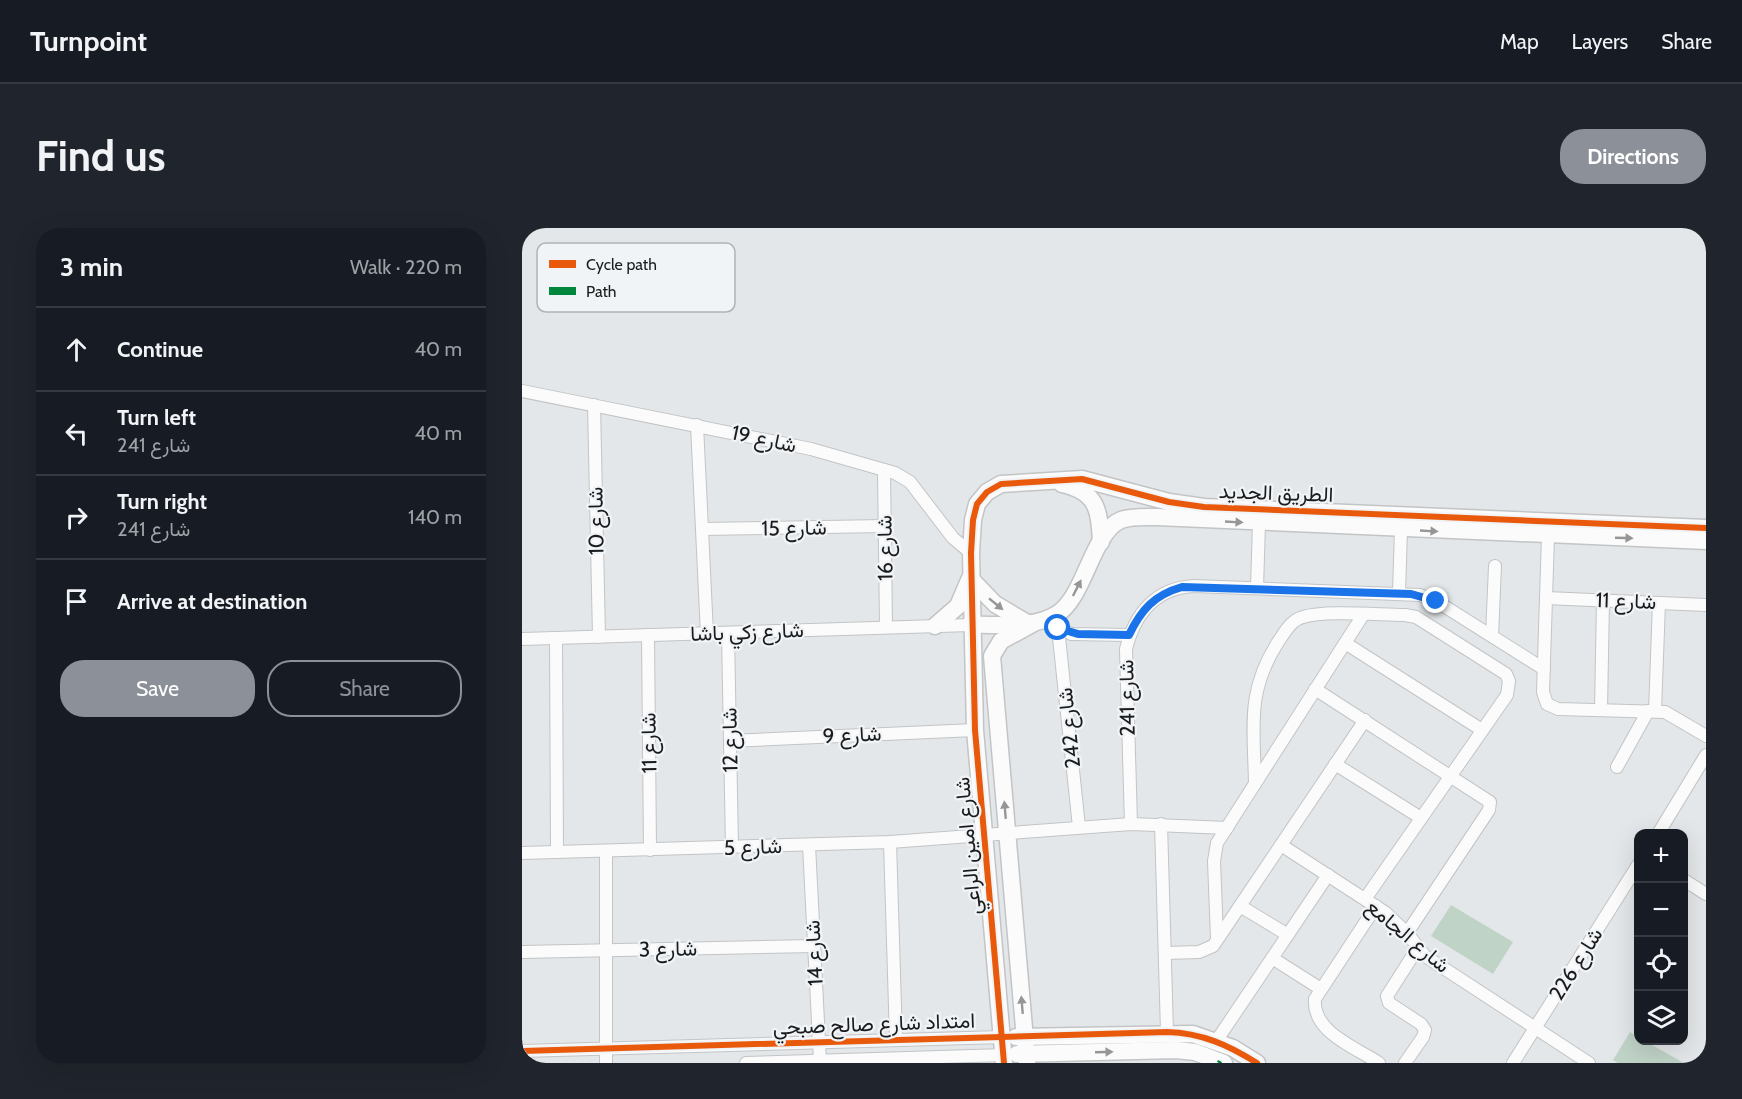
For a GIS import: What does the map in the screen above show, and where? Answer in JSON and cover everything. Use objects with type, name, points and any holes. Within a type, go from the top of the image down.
[{"type":"street","name":"شارع 19","points":[[522,391],[811,448],[884,470],[910,482],[953,538],[970,553]]},
{"type":"street","name":"شارع 10","points":[[594,405],[599,637]]},
{"type":"street","points":[[698,425],[707,634]]},
{"type":"street","name":"شارع 16","points":[[884,470],[886,627]]},
{"type":"street","points":[[1044,479],[1086,492],[1094,501],[1099,513],[1101,542]]},
{"type":"street","name":"الطريق الجديد","points":[[971,625],[970,553],[973,520],[977,504],[987,492],[1001,484],[1044,479],[1082,479],[1169,502],[1204,507],[1706,528]]},
{"type":"street","name":"الطريق الجديد","points":[[1042,623],[1070,603],[1101,542],[1115,523],[1123,519],[1157,517],[1259,524],[1706,541]]},
{"type":"street","points":[[1257,588],[1259,524]]},
{"type":"street","name":"شارع 15","points":[[702,529],[885,526]]},
{"type":"street","points":[[1399,594],[1401,530]]},
{"type":"street","points":[[1548,536],[1544,698],[1552,707],[1665,712],[1706,736]]},
{"type":"street","points":[[1492,636],[1495,566]]},
{"type":"street","points":[[935,626],[958,606],[970,578],[995,604],[1042,623],[1078,634],[1129,635]]},
{"type":"street","name":"شارع 241","points":[[1131,824],[1125,662],[1129,635],[1148,604],[1170,590],[1194,586],[1428,597],[1544,669]]},
{"type":"street","name":"شارع 11","points":[[1546,598],[1706,605]]},
{"type":"street","points":[[1601,710],[1603,600]]},
{"type":"street","points":[[1617,767],[1651,711],[1659,603]]},
{"type":"street","points":[[1217,939],[1214,861],[1217,843],[1363,615]]},
{"type":"street","points":[[1255,784],[1254,697],[1264,664],[1286,629],[1302,617],[1363,615],[1416,617],[1506,674],[1509,681],[1507,695],[1421,819],[1315,999],[1314,1010],[1318,1021],[1326,1029],[1379,1063]]},
{"type":"street","points":[[971,625],[1042,623]]},
{"type":"street","name":"شارع 242","points":[[1042,623],[1079,827]]},
{"type":"street","name":"شارع امين الراعي","points":[[1026,1059],[992,656],[1001,641],[1042,623]]},
{"type":"street","name":"شارع زكي باشا","points":[[522,639],[971,625]]},
{"type":"street","name":"شارع امين الراعي","points":[[971,625],[975,730],[1004,1059]]},
{"type":"street","name":"شارع 12","points":[[728,633],[732,847]]},
{"type":"street","name":"شارع 11","points":[[648,635],[650,850]]},
{"type":"street","points":[[556,638],[557,852]]},
{"type":"street","points":[[1345,643],[1482,730]]},
{"type":"street","points":[[1315,689],[1488,798],[1491,806],[1407,933]]},
{"type":"street","points":[[1165,953],[1207,950],[1217,939],[1365,720]]},
{"type":"street","name":"شارع 9","points":[[730,741],[975,730]]},
{"type":"street","points":[[1661,829],[1706,755]]},
{"type":"street","points":[[1335,764],[1421,819]]},
{"type":"street","name":"شارع 5","points":[[522,853],[890,842],[1131,824],[1227,828]]},
{"type":"street","points":[[1161,824],[1167,1032]]},
{"type":"street","points":[[890,842],[896,1040]]},
{"type":"street","name":"شارع 14","points":[[809,845],[819,1061]]},
{"type":"street","name":"شارع الجامع","points":[[1281,845],[1370,903],[1407,933],[1417,949],[1588,1063]]},
{"type":"street","points":[[606,851],[606,1063]]},
{"type":"street","name":"شارع 226","points":[[1513,1063],[1634,871]]},
{"type":"street","points":[[1217,1041],[1328,875]]},
{"type":"street","points":[[1688,883],[1705,892]]},
{"type":"street","points":[[1240,906],[1288,935]]},
{"type":"street","name":"شارع 3","points":[[522,952],[814,946]]},
{"type":"street","points":[[1405,1063],[1423,1037],[1425,1030],[1421,1024],[1389,1003],[1387,996],[1417,949]]},
{"type":"street","points":[[1272,958],[1321,989]]},
{"type":"street","name":"امتداد شارع صالح صبحي","points":[[522,1051],[1167,1032],[1193,1034],[1217,1041],[1257,1063]]},
{"type":"street","name":"امتداد شارع صالح صبحي","points":[[746,1063],[1026,1059],[1176,1050],[1195,1052],[1224,1063]]},
{"type":"green space","points":[[1451,905],[1513,942],[1493,974],[1431,936]]},
{"type":"green space","points":[[1630,1032],[1634,1034],[1634,1045],[1652,1045],[1684,1063],[1618,1063],[1613,1060]]},
{"type":"cycle path","points":[[1004,1063],[975,730],[971,553],[973,520],[977,504],[987,492],[1001,484],[1082,479],[1169,502],[1204,507],[1706,528]]},
{"type":"cycle path","points":[[522,1051],[1167,1032],[1214,1041],[1257,1063]]},
{"type":"route","points":[[1058,628],[1071,634],[1129,635],[1140,613],[1158,596],[1170,590],[1194,586],[1411,594],[1436,601]]}]
